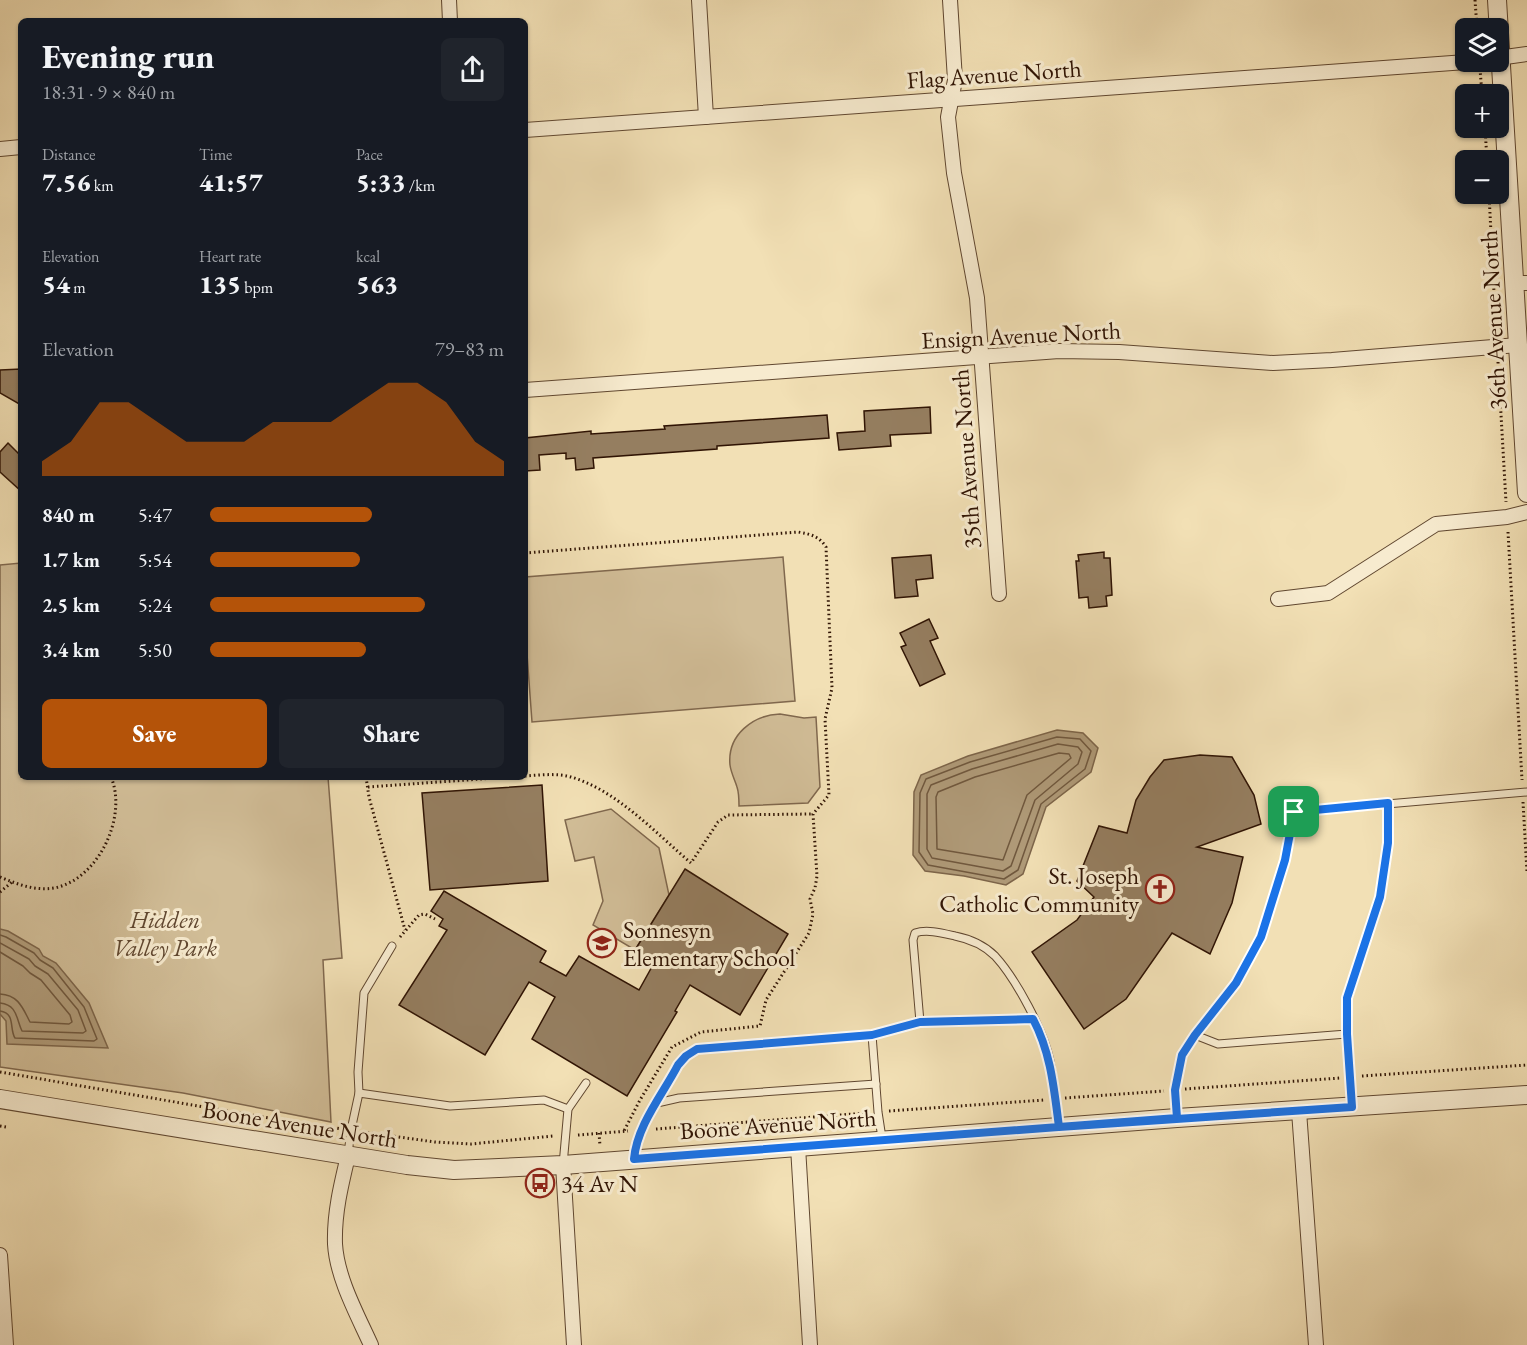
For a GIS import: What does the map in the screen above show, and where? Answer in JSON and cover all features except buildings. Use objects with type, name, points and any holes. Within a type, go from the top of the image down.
[{"type":"street","points":[[449,0],[450,18]]},
{"type":"street","points":[[699,0],[706,117]]},
{"type":"street","name":"35th Avenue North","points":[[950,0],[955,80],[948,117],[954,173],[977,298],[999,594]]},
{"type":"street","name":"36th Avenue North","points":[[1497,0],[1498,18]]},
{"type":"street","points":[[1509,57],[1527,54]]},
{"type":"street","name":"Flag Avenue North","points":[[528,129],[1455,63]]},
{"type":"street","name":"36th Avenue North","points":[[1501,72],[1521,283],[1518,345],[1527,493]]},
{"type":"street","points":[[0,148],[18,147]]},
{"type":"street","name":"Ensign Avenue North","points":[[528,390],[1059,351],[1119,352],[1273,363],[1518,345]]},
{"type":"street","points":[[1278,599],[1328,592],[1436,524],[1507,517],[1527,512]]},
{"type":"street","name":"Boone Avenue North","points":[[0,1099],[348,1156],[454,1170],[563,1165],[1177,1118],[1527,1095]]},
{"type":"street","points":[[1299,1111],[1316,1345]]},
{"type":"street","points":[[798,1147],[810,1345]]},
{"type":"street","points":[[348,1156],[336,1216],[335,1246],[342,1275],[371,1345]]},
{"type":"street","points":[[563,1165],[574,1345]]},
{"type":"street","points":[[0,1255],[6,1345]]},
{"type":"lane","points":[[1177,1118],[1175,1090],[1182,1055],[1236,983],[1261,937],[1285,860],[1294,812],[1527,792]]},
{"type":"lane","points":[[1352,1107],[1347,998],[1380,897],[1388,843],[1388,803]]},
{"type":"lane","points":[[920,1022],[913,940],[915,933],[921,931],[965,938],[981,945],[994,956],[1013,980],[1043,1039],[1050,1061],[1059,1127]]},
{"type":"lane","points":[[348,1156],[359,1093],[358,1072],[364,993],[392,946]]},
{"type":"lane","points":[[634,1159],[635,1148],[642,1130],[678,1065],[697,1049],[872,1035],[920,1022],[1033,1019]]},
{"type":"lane","points":[[1195,1035],[1218,1044],[1347,1034]]},
{"type":"lane","points":[[872,1035],[878,1112],[883,1141]]},
{"type":"lane","points":[[563,1165],[568,1109],[586,1083]]},
{"type":"lane","points":[[657,1103],[680,1098],[876,1084]]},
{"type":"lane","points":[[359,1093],[450,1106],[544,1100],[568,1109]]},
{"type":"path","points":[[1475,0],[1476,18]]},
{"type":"path","points":[[528,553],[798,532],[808,533],[820,539],[826,547],[832,688],[825,719],[829,795],[813,814],[817,876],[810,898],[813,914],[808,933],[766,1000],[760,1026],[701,1032],[672,1047],[624,1131]]},
{"type":"path","points":[[528,776],[568,776],[594,785],[617,801],[691,863],[718,822],[728,815],[813,814]]},
{"type":"path","points":[[0,877],[30,888],[55,888],[87,870],[100,855],[109,837],[117,798],[112,780]]},
{"type":"path","points":[[367,780],[405,930]]},
{"type":"path","points":[[368,787],[467,780]]},
{"type":"path","points":[[0,892],[12,882]]},
{"type":"path","points":[[392,946],[419,915],[425,914],[435,919]]},
{"type":"path","points":[[0,1126],[6,1127]]},
{"type":"green space","points":[[783,557],[795,701],[532,722],[528,668],[528,577]]},
{"type":"green space","name":"Hidden Valley Park","points":[[18,563],[18,780],[328,780],[342,958],[323,960],[331,1122],[183,1093],[0,1067],[0,565]]},
{"type":"green space","points":[[780,714],[804,718],[816,717],[820,787],[808,803],[739,806],[738,789],[730,765],[730,754],[737,736],[760,718]]},
{"type":"green space","points":[[611,809],[659,848],[669,895],[635,950],[593,925],[603,901],[594,857],[575,861],[565,820]]},
{"type":"water","points":[[1057,730],[1083,733],[1098,748],[1091,772],[1046,807],[1023,874],[1006,885],[925,871],[913,855],[914,792],[921,775],[968,756]]},
{"type":"water","points":[[0,929],[8,931],[39,949],[43,956],[56,963],[89,1003],[108,1048],[7,1044],[6,1021],[0,1014]]},
{"type":"place","name":"St. Joseph Catholic Community","points":[[1160,889]]},
{"type":"place","name":"Sonnesyn Elementary School","points":[[602,943]]},
{"type":"place","name":"34 Av N","points":[[540,1183]]},
{"type":"route","points":[[1294,812],[1285,860],[1261,937],[1236,983],[1182,1055],[1175,1090],[1177,1118],[798,1147],[634,1159],[635,1148],[642,1130],[678,1065],[697,1049],[872,1035],[920,1022],[1033,1019],[1050,1061],[1059,1127],[1177,1118],[1352,1107],[1347,998],[1380,897],[1388,843],[1388,803],[1294,812]]}]
